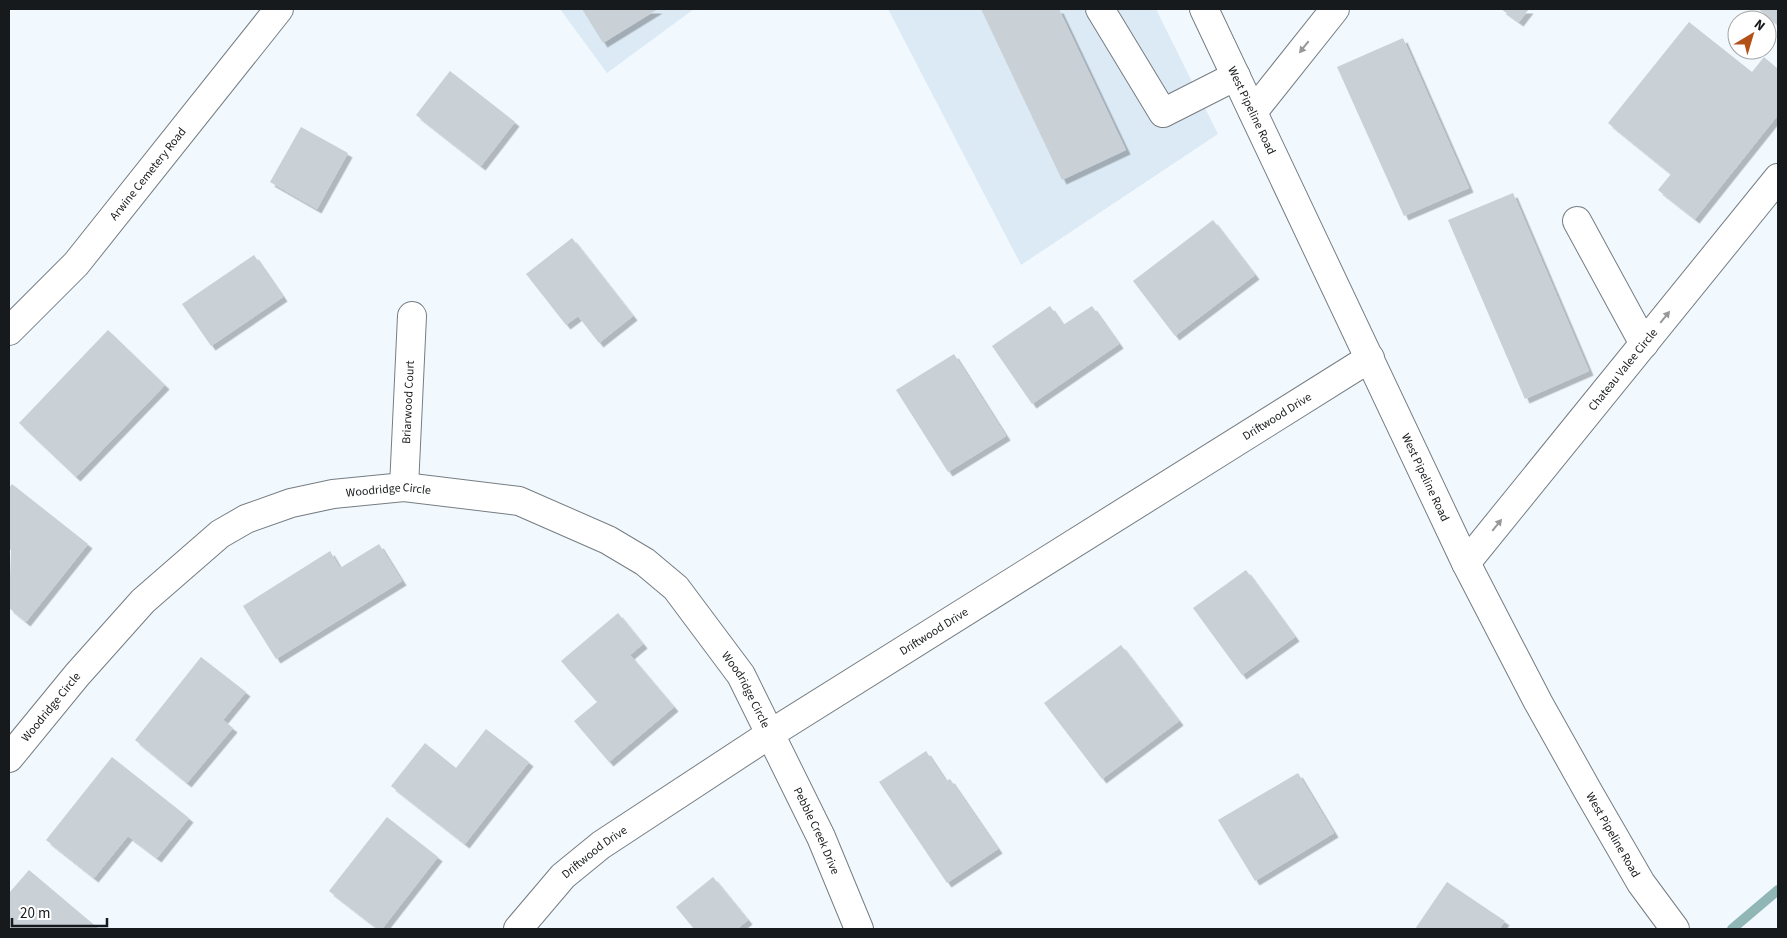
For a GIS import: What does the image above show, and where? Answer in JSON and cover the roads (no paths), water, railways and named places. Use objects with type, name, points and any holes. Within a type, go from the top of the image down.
[{"type":"street","name":"Arwine Cemetery Road","points":[[9,331],[76,264],[279,9]]},
{"type":"street","points":[[1100,9],[1163,113],[1236,76]]},
{"type":"street","name":"West Pipeline Road","points":[[1204,9],[1466,563],[1538,702],[1641,883],[1674,929]]},
{"type":"street","points":[[1253,112],[1335,9]]},
{"type":"street","name":"Chateau Valee Circle","points":[[1466,563],[1778,178]]},
{"type":"street","points":[[1577,221],[1644,344]]},
{"type":"street","name":"Briarwood Court","points":[[404,487],[412,316]]},
{"type":"street","name":"Driftwood Drive","points":[[518,929],[563,876],[601,845],[770,734],[1370,358]]},
{"type":"street","name":"Woodridge Circle","points":[[9,758],[77,675],[143,601],[220,534],[246,519],[291,503],[333,494],[404,487],[519,501],[608,540],[645,562],[676,588],[741,675],[770,734]]},
{"type":"street","name":"Pebble Creek Drive","points":[[770,734],[822,836],[859,929]]},
{"type":"waterway","points":[[1732,929],[1778,890]]}]
